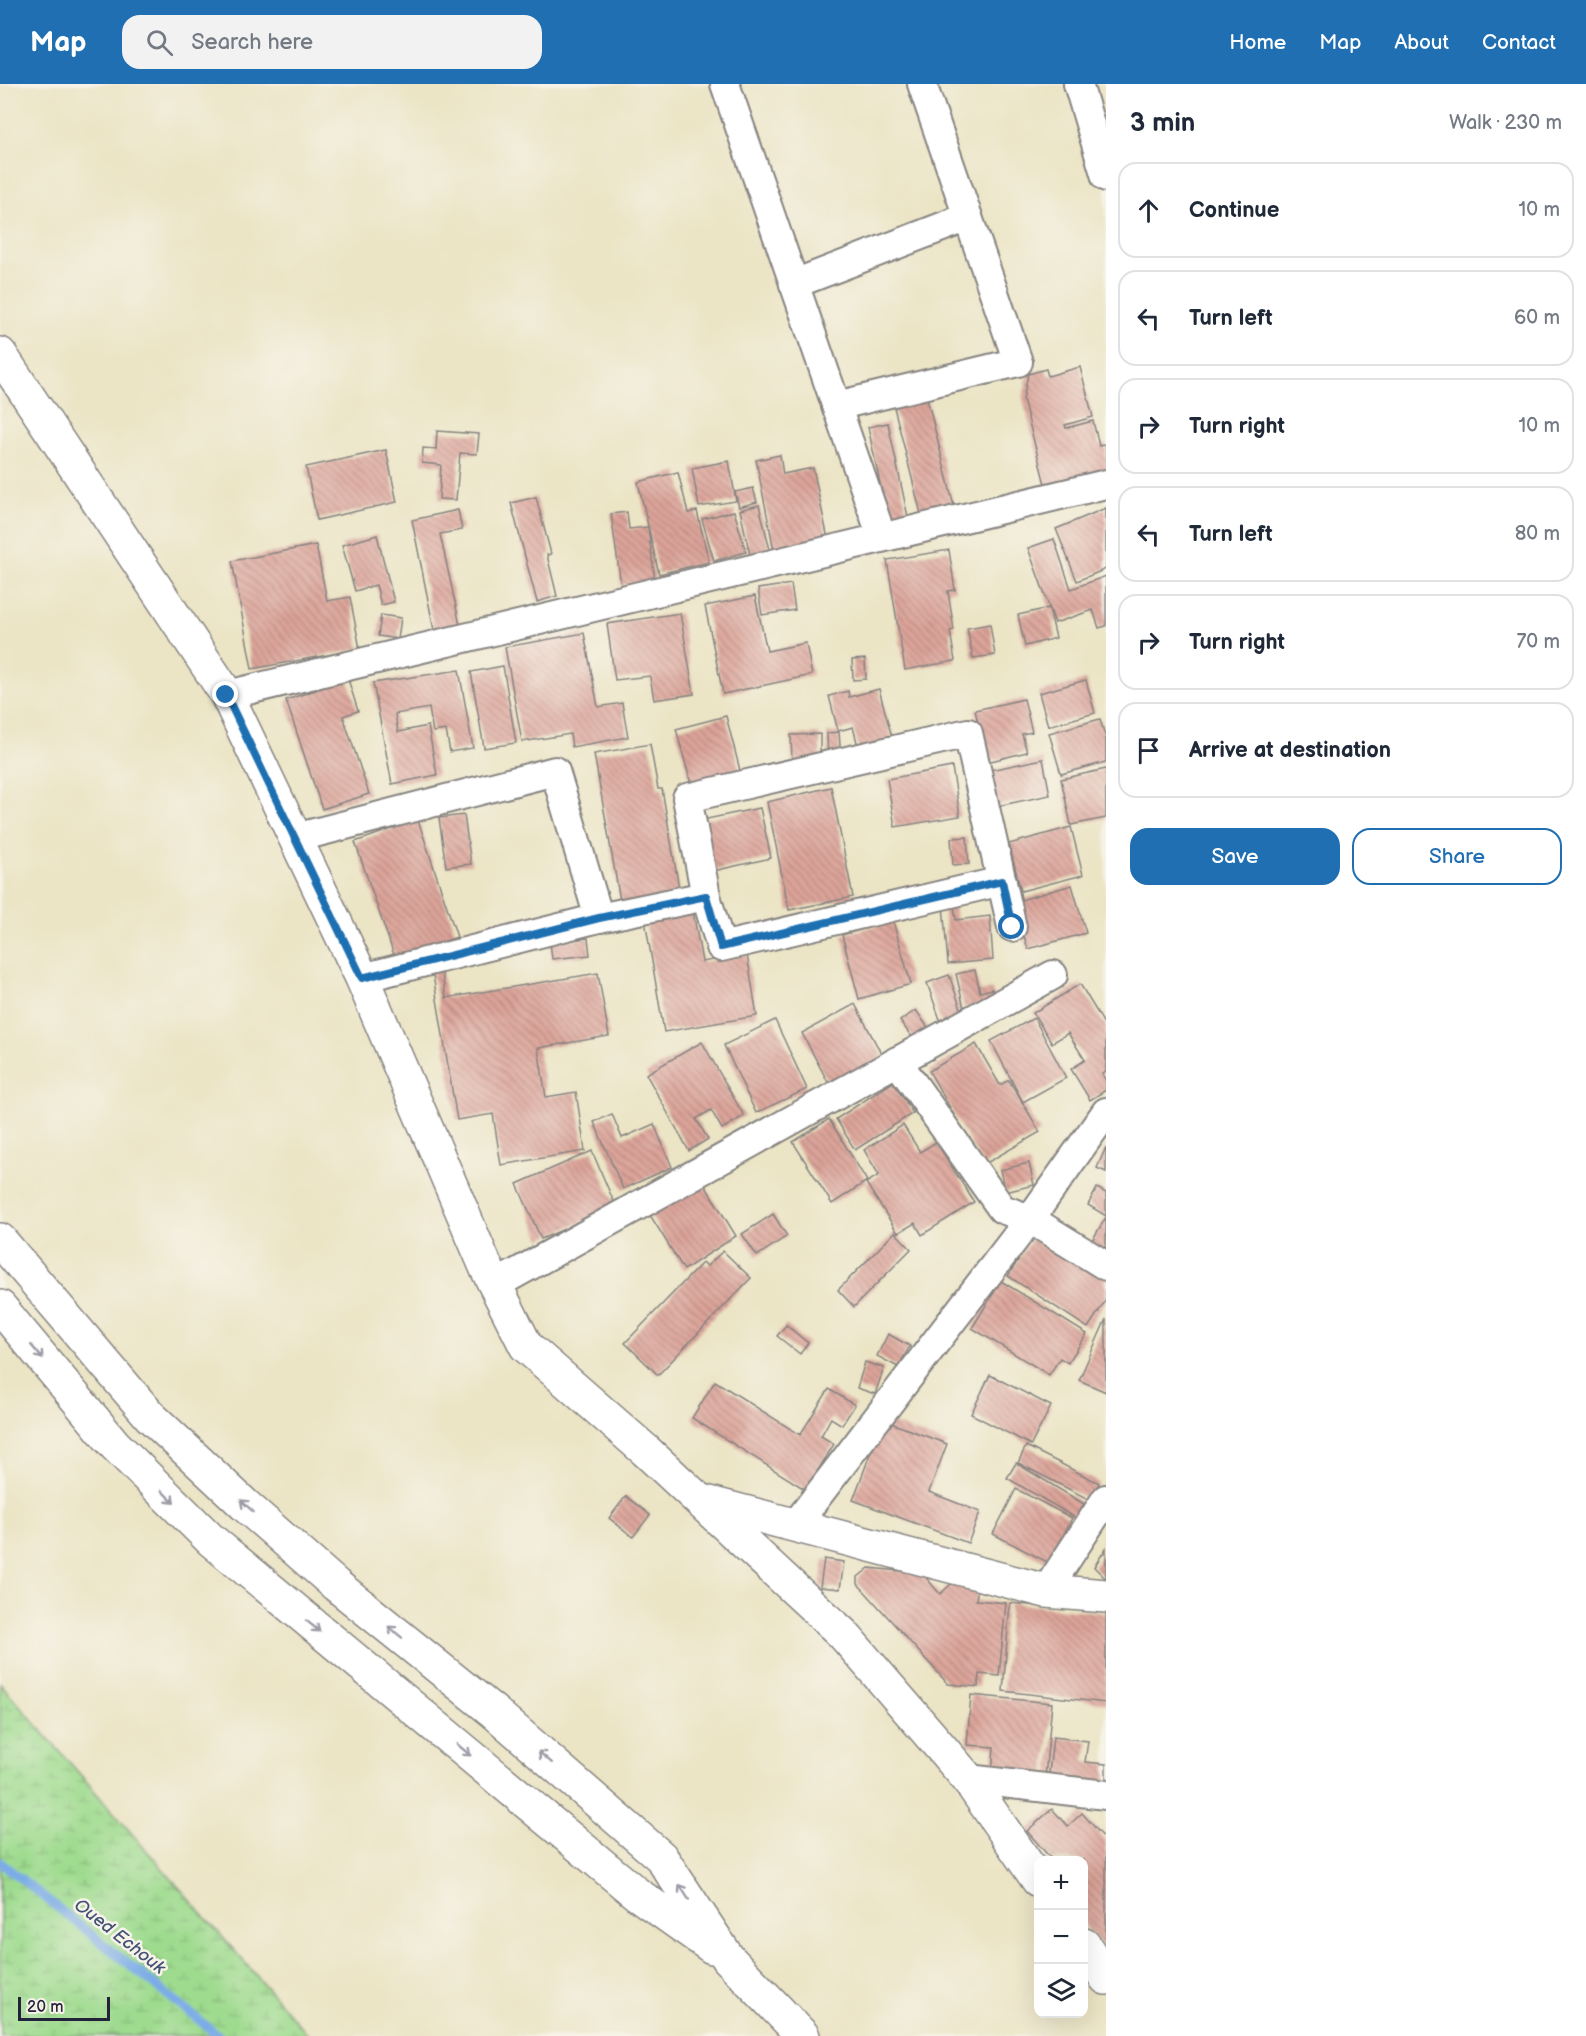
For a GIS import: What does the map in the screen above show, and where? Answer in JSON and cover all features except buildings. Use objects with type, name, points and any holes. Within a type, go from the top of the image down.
[{"type":"street","points":[[725,84],[877,523]]},
{"type":"street","points":[[836,406],[1018,362],[922,84]]},
{"type":"street","points":[[1078,84],[1106,177]]},
{"type":"street","points":[[794,284],[968,217]]},
{"type":"street","points":[[0,354],[226,695],[362,978],[495,1286],[526,1346],[700,1501],[843,1634],[968,1779],[1034,1874]]},
{"type":"street","points":[[226,695],[1106,484]]},
{"type":"street","points":[[1002,881],[721,947],[706,896],[687,798],[968,733],[1002,881],[1012,927]]},
{"type":"street","points":[[295,838],[555,771],[599,918]]},
{"type":"street","points":[[362,978],[599,918],[706,896]]},
{"type":"street","points":[[495,1286],[1053,975]]},
{"type":"street","points":[[897,1061],[1002,1209],[1030,1219],[1106,1266]]},
{"type":"street","points":[[796,1524],[1030,1219],[1106,1112]]},
{"type":"street","points":[[0,1240],[150,1416],[211,1473],[336,1585],[494,1712],[661,1857],[728,1958],[802,2036]]},
{"type":"street","points":[[0,1307],[115,1445],[211,1540],[637,1894],[728,1958]]},
{"type":"street","points":[[1046,1591],[1106,1499]]},
{"type":"street","points":[[700,1501],[796,1524],[1046,1591],[1106,1596]]},
{"type":"street","points":[[968,1779],[1106,1795]]},
{"type":"street","points":[[1088,1952],[1106,1978]]},
{"type":"green space","points":[[0,1683],[309,2036],[0,2036]]},
{"type":"waterway","name":"Oued Echouk","points":[[0,1862],[219,2036]]},
{"type":"route","points":[[226,695],[362,978],[599,918],[706,896],[721,947],[1002,881],[1012,927]]}]
